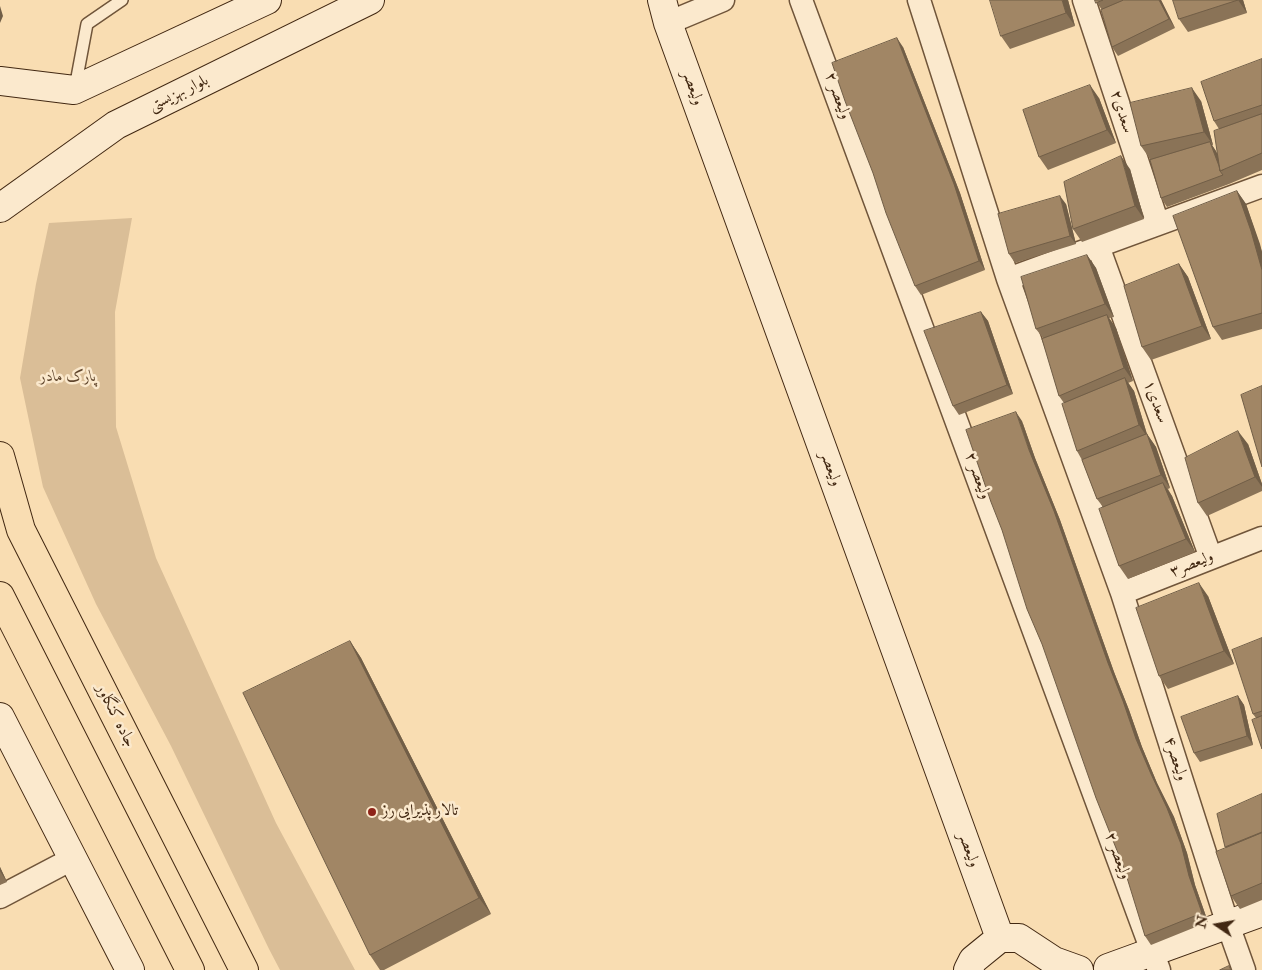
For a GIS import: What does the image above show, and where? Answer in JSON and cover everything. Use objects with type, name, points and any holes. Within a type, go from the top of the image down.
[{"type":"main road","name":"جاده کنگاور","points":[[0,456],[21,530],[244,970]]},
{"type":"main road","points":[[0,596],[190,970]]},
{"type":"street","name":"بلوار بهزیستی","points":[[0,208],[116,126],[370,0]]},
{"type":"street","points":[[665,12],[723,0]]},
{"type":"street","name":"ولیعصر ۲","points":[[801,0],[1156,961]]},
{"type":"street","name":"ولیعصر۴","points":[[919,0],[1008,279],[1122,593],[1228,925]]},
{"type":"street","name":"سعدی۲","points":[[1084,0],[1158,224]]},
{"type":"street","points":[[0,82],[74,90],[252,3]]},
{"type":"street","name":"ولیعصر","points":[[665,12],[1000,938]]},
{"type":"street","points":[[1008,279],[1158,224],[1260,192]]},
{"type":"street","name":"سعدی۱","points":[[1098,246],[1211,558]]},
{"type":"street","name":"ولیعصر۳","points":[[1122,593],[1262,538]]},
{"type":"street","points":[[0,718],[130,970]]},
{"type":"street","points":[[0,897],[72,859]]},
{"type":"street","points":[[1102,969],[1156,961],[1228,925],[1262,912]]},
{"type":"street","points":[[1228,925],[1244,970]]},
{"type":"street","points":[[968,970],[973,960],[1000,938],[1019,938],[1054,961],[1079,970]]},
{"type":"lane","points":[[74,90],[87,24],[122,0]]},
{"type":"green space","name":"پارک مادر","points":[[132,218],[115,312],[116,427],[156,558],[276,823],[355,970],[280,970],[171,746],[96,604],[43,487],[20,378],[36,284],[49,223]]},
{"type":"building","points":[[990,0],[1062,0],[1066,13],[1001,36]]},
{"type":"building","points":[[1124,0],[1159,0],[1169,19],[1112,47],[1101,10]]},
{"type":"building","points":[[1173,0],[1238,0],[1179,19]]},
{"type":"building","points":[[897,38],[954,184],[979,261],[915,286],[886,213],[832,63]]},
{"type":"building","points":[[1262,59],[1262,105],[1214,121],[1201,82]]},
{"type":"building","points":[[1090,85],[1107,130],[1039,157],[1023,110]]},
{"type":"building","points":[[1192,88],[1204,132],[1141,146],[1130,103]]},
{"type":"building","points":[[1262,114],[1262,153],[1220,171],[1214,131]]},
{"type":"building","points":[[1210,142],[1223,175],[1161,198],[1150,160]]},
{"type":"building","points":[[1121,156],[1135,206],[1073,229],[1064,182]]},
{"type":"building","points":[[1237,191],[1262,270],[1262,313],[1213,327],[1173,216]]},
{"type":"building","points":[[1060,196],[1070,236],[1009,254],[998,214]]},
{"type":"building","points":[[1087,255],[1105,304],[1036,329],[1021,277]]},
{"type":"building","points":[[1179,264],[1202,326],[1142,347],[1124,286]]},
{"type":"building","points":[[981,312],[1007,385],[953,406],[924,331]]},
{"type":"building","points":[[1107,315],[1124,368],[1059,396],[1042,339]]},
{"type":"building","points":[[1125,378],[1139,425],[1077,451],[1062,404]]},
{"type":"building","points":[[1262,386],[1262,467],[1241,395]]},
{"type":"building","points":[[1016,412],[1054,511],[1136,739],[1181,844],[1189,876],[1202,913],[1145,936],[1124,868],[1096,798],[1042,644],[1027,609],[1002,530],[966,430]]},
{"type":"building","points":[[1238,431],[1255,477],[1198,503],[1185,458]]},
{"type":"building","points":[[1147,434],[1161,475],[1097,499],[1082,460]]},
{"type":"building","points":[[1163,483],[1186,539],[1119,566],[1099,509]]},
{"type":"building","points":[[1199,583],[1224,651],[1159,676],[1136,608]]},
{"type":"building","points":[[1262,638],[1262,711],[1253,714],[1232,650]]},
{"type":"building","name":"تالار پذیرایی رز","points":[[350,641],[479,898],[370,955],[243,693]]},
{"type":"building","points":[[1238,696],[1247,736],[1194,753],[1181,717]]},
{"type":"building","points":[[1262,716],[1262,749],[1252,720]]},
{"type":"building","points":[[1262,794],[1262,832],[1225,847],[1217,814]]},
{"type":"building","points":[[1262,833],[1262,883],[1231,896],[1216,852]]},
{"type":"building","points":[[1229,966],[1231,970],[1220,970]]},
{"type":"place","name":"تالار پذیرایی رز","points":[[372,812]]}]
